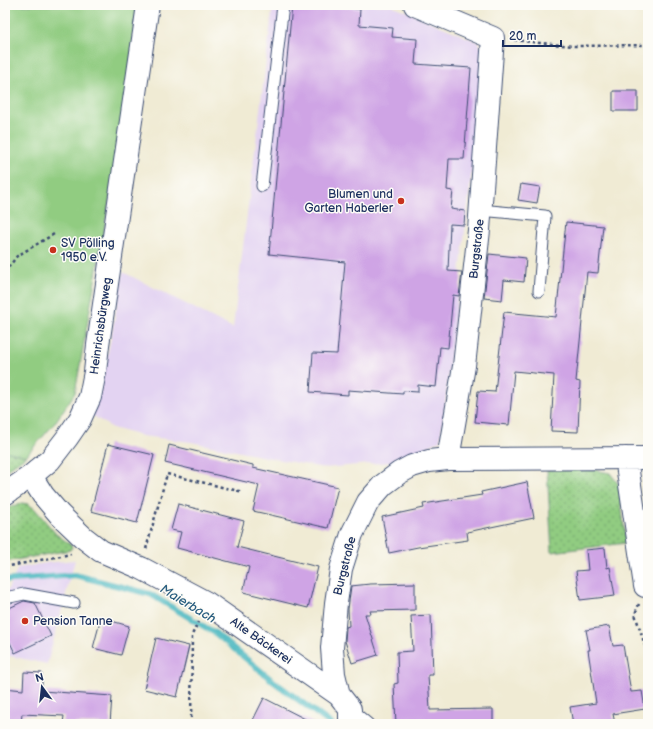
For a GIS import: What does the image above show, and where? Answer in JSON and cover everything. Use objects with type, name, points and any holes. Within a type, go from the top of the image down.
[{"type":"street","name":"Heinrichsbürgweg","points":[[5,494],[32,476],[50,460],[80,419],[90,397],[95,372],[148,5]]},
{"type":"street","points":[[415,5],[493,38]]},
{"type":"street","name":"Burgstraße","points":[[448,459],[464,366],[480,210],[493,38]]},
{"type":"street","points":[[626,458],[645,586]]},
{"type":"street","name":"Burgstraße","points":[[346,709],[334,674],[332,648],[341,569],[352,534],[368,502],[383,485],[399,473],[412,466],[429,461],[448,459],[648,458]]},
{"type":"street","name":"Alte Bäckerei","points":[[32,476],[43,495],[60,515],[83,537],[102,551],[140,568],[207,603],[346,709]]},
{"type":"lane","points":[[262,186],[283,5]]},
{"type":"lane","points":[[480,210],[545,216],[539,291]]},
{"type":"lane","points":[[5,598],[24,594],[74,603]]},
{"type":"lane","points":[[346,709],[368,724]]},
{"type":"path","points":[[493,38],[574,46],[648,45]]},
{"type":"path","points":[[5,272],[17,256],[54,234]]},
{"type":"path","points":[[140,568],[167,474],[243,492]]},
{"type":"path","points":[[5,567],[70,554],[102,551]]},
{"type":"path","points":[[645,586],[635,614],[648,655]]},
{"type":"path","points":[[191,724],[192,635]]},
{"type":"shaded area","points":[[273,5],[391,5],[478,42],[485,55],[440,440],[403,461],[324,468],[191,442],[142,436],[112,428],[92,415],[100,392],[123,272],[233,328]]},
{"type":"shaded area","points":[[75,560],[47,664],[5,655],[5,593],[18,568]]},
{"type":"green space","name":"SV Pölling 1950 e.V.","points":[[5,5],[137,5],[126,107],[75,393],[54,424],[26,456],[5,451]]},
{"type":"green space","points":[[5,451],[26,456],[5,471]]},
{"type":"green space","points":[[547,470],[595,470],[610,473],[619,485],[626,543],[552,552]]},
{"type":"green space","points":[[22,503],[28,504],[35,509],[56,534],[71,545],[72,548],[70,550],[5,562],[5,509]]},
{"type":"building","name":"Blumen und Garten Haberler","points":[[292,5],[360,9],[359,25],[393,28],[392,37],[417,39],[415,64],[471,68],[464,159],[449,159],[447,190],[453,191],[451,209],[465,211],[464,225],[450,224],[448,271],[462,272],[459,296],[453,295],[448,348],[440,347],[436,387],[418,385],[418,392],[403,391],[403,394],[348,390],[348,395],[310,392],[313,353],[337,354],[345,262],[269,254]]},
{"type":"building","points":[[613,91],[638,91],[638,111],[613,111]]},
{"type":"building","points":[[521,184],[540,187],[537,203],[518,200]]},
{"type":"building","points":[[566,222],[603,226],[598,273],[587,272],[576,381],[580,382],[578,432],[551,431],[554,375],[514,371],[509,425],[475,422],[478,391],[495,392],[504,312],[556,317]]},
{"type":"building","points":[[489,254],[526,258],[524,282],[504,280],[502,300],[484,298]]},
{"type":"building","points":[[108,444],[154,455],[137,523],[91,511]]},
{"type":"building","points":[[169,445],[253,465],[253,468],[338,487],[328,528],[253,511],[259,485],[165,463]]},
{"type":"building","points":[[527,482],[534,518],[467,532],[468,540],[418,547],[389,553],[382,517],[424,508],[423,504],[482,495],[481,492]]},
{"type":"building","points":[[178,504],[244,521],[237,547],[318,567],[308,608],[243,592],[249,567],[177,548],[181,532],[171,530]]},
{"type":"building","points":[[605,548],[607,568],[610,567],[615,596],[580,600],[576,571],[588,570],[586,550]]},
{"type":"building","points":[[415,583],[415,610],[370,611],[371,614],[365,614],[378,655],[352,663],[345,641],[346,627],[349,626],[348,609],[351,586]]},
{"type":"building","name":"Pension Tanne","points":[[24,601],[35,603],[51,636],[15,653],[5,632],[5,610]]},
{"type":"building","points":[[431,615],[433,675],[428,675],[430,710],[493,709],[493,724],[396,724],[394,684],[398,683],[397,652],[413,651],[411,616]]},
{"type":"building","points":[[101,618],[129,626],[121,655],[93,648]]},
{"type":"building","points":[[609,626],[613,646],[623,645],[631,692],[642,691],[645,709],[613,714],[615,724],[573,724],[570,707],[596,703],[588,650],[590,650],[586,630]]},
{"type":"building","points":[[156,638],[189,646],[177,697],[144,689]]},
{"type":"building","points":[[24,672],[42,673],[42,691],[112,696],[110,724],[63,723],[64,716],[22,714],[21,723],[5,722],[5,688],[23,690]]},
{"type":"building","points":[[264,698],[315,724],[251,724]]},
{"type":"waterway","name":"Maierbach","points":[[5,580],[75,575],[150,594],[215,633],[273,681],[331,724]]},
{"type":"place","name":"Blumen und Garten Haberler","points":[[401,201]]},
{"type":"place","name":"SV Pölling 1950 e.V.","points":[[53,250]]},
{"type":"place","name":"Pension Tanne","points":[[25,621]]}]
